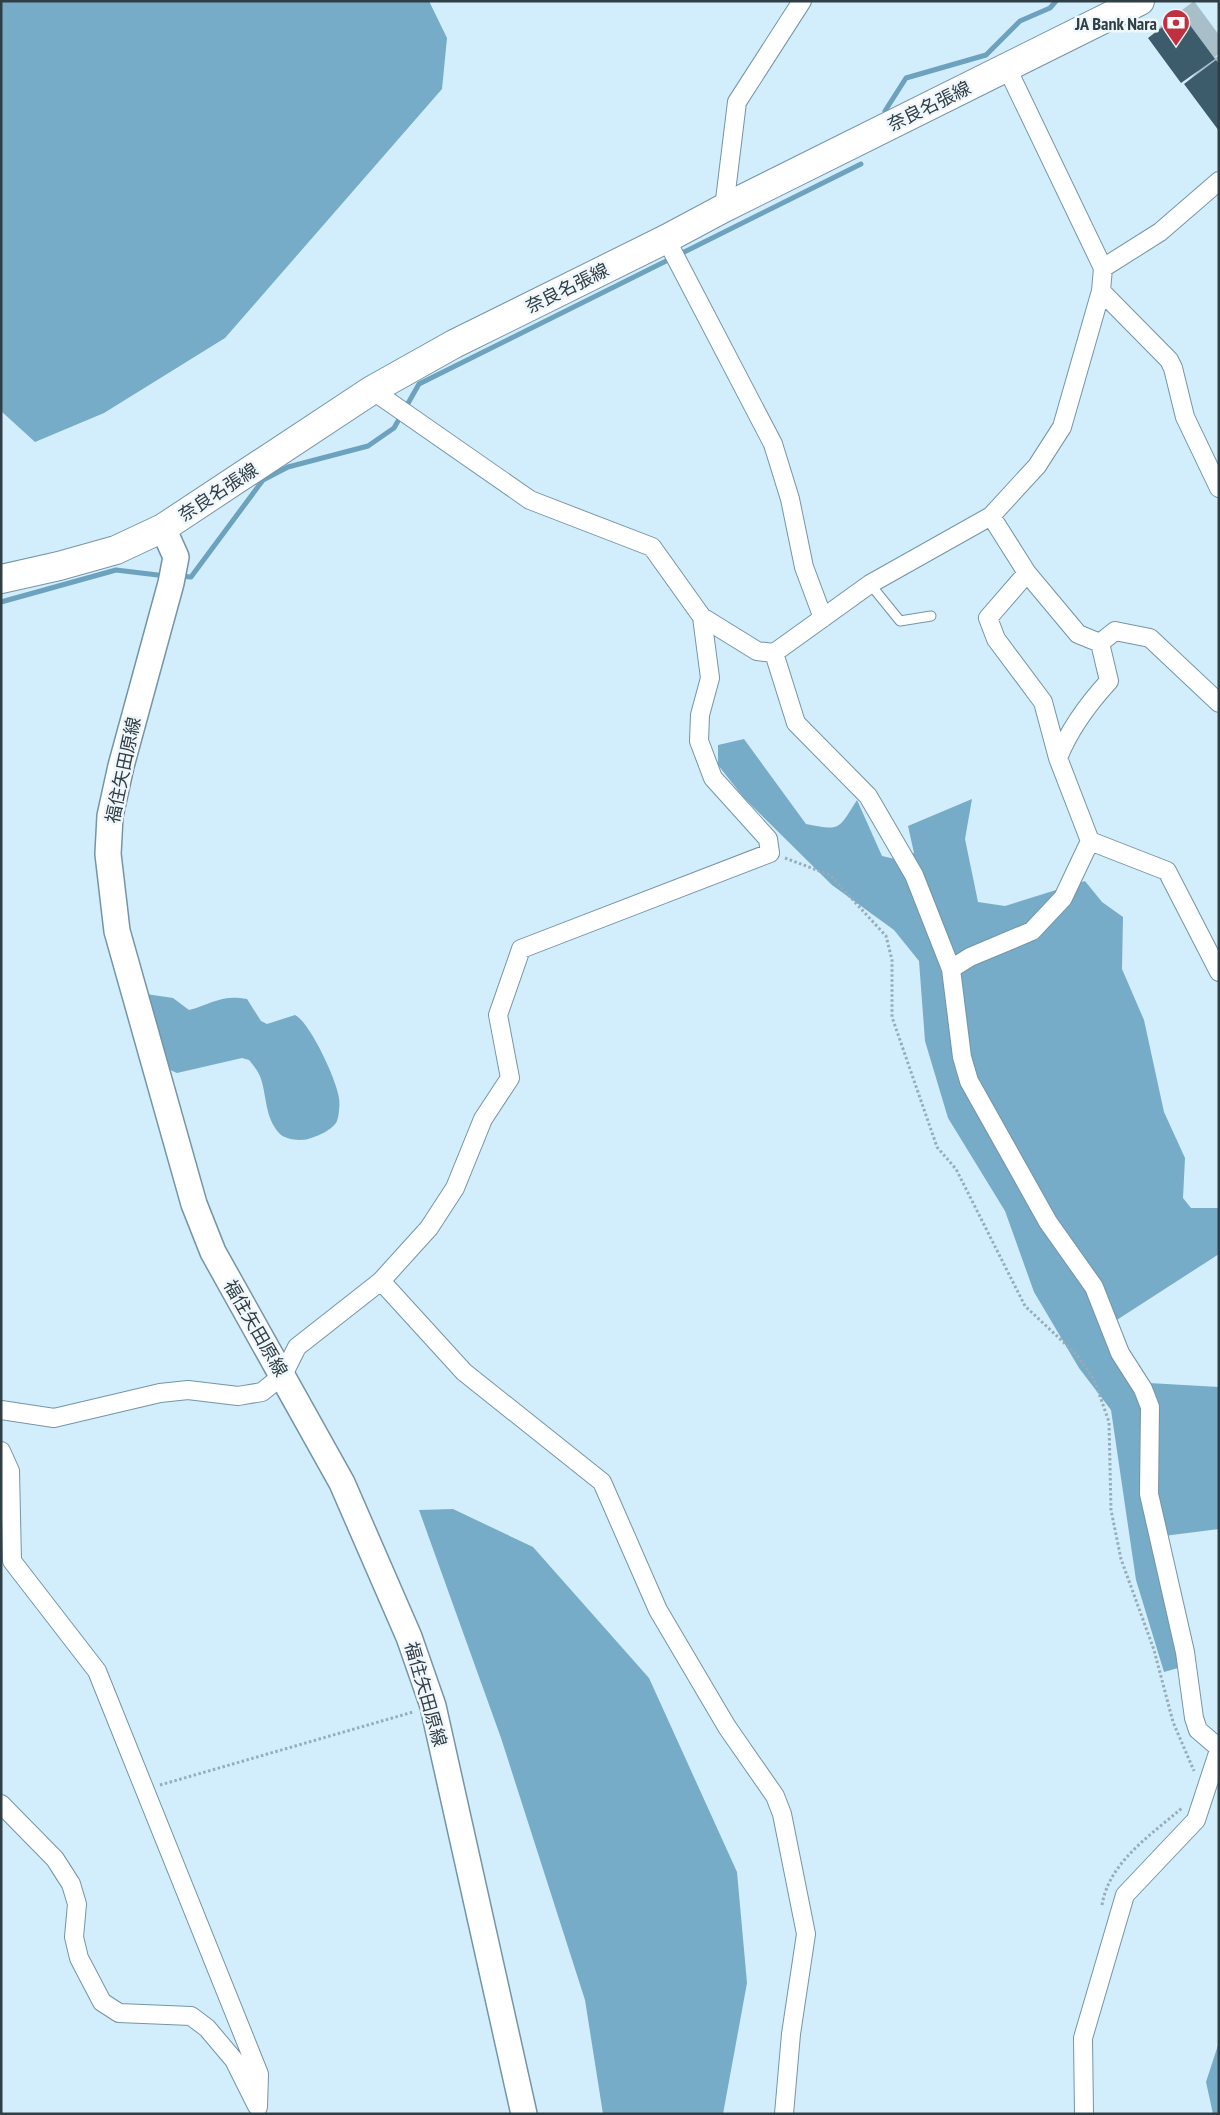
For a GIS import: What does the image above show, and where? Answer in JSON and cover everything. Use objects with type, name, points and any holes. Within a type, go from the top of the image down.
[{"type":"main road","name":"奈良名張線","points":[[1,579],[116,550],[163,528],[372,390],[454,344],[1140,1]]},
{"type":"main road","name":"福住矢田原線","points":[[163,528],[176,557],[121,766],[110,816],[108,854],[117,931],[194,1204],[213,1252],[342,1483],[409,1637],[433,1706],[524,2114]]},
{"type":"street","points":[[724,208],[737,102],[802,1]]},
{"type":"street","points":[[372,390],[530,500],[652,547],[702,616],[757,651],[774,653],[870,584],[991,516],[1037,466],[1062,427],[1101,291],[1103,268],[1008,68]]},
{"type":"street","points":[[1103,268],[1160,232],[1219,181]]},
{"type":"street","points":[[666,239],[773,444],[790,499],[804,567],[823,618]]},
{"type":"street","points":[[1101,291],[1169,360],[1173,368],[1185,417],[1219,488]]},
{"type":"street","points":[[991,516],[1027,573],[1078,634],[1100,643]]},
{"type":"street","points":[[951,968],[1032,931],[1063,898],[1090,841],[1058,758],[1043,702],[996,639],[988,618],[1027,573]]},
{"type":"street","points":[[1,1410],[54,1418],[160,1393],[188,1390],[238,1396],[262,1392],[283,1376],[297,1347],[381,1281],[429,1228],[455,1188],[483,1119],[510,1078],[498,1015],[521,950],[770,853],[768,839],[714,778],[699,741],[700,716],[710,678],[702,616]]},
{"type":"street","points":[[1100,643],[1115,631],[1150,638],[1219,703]]},
{"type":"street","points":[[1058,758],[1066,739],[1096,695],[1109,682],[1100,643]]},
{"type":"street","points":[[774,653],[796,723],[868,796],[914,875],[951,968],[962,1057],[969,1081],[1048,1222],[1094,1286],[1120,1353],[1144,1389],[1150,1407],[1149,1494],[1185,1652],[1194,1718],[1198,1730],[1219,1749],[1196,1820],[1125,1895],[1083,2038],[1084,2114]]},
{"type":"street","points":[[1090,841],[1167,871],[1219,972]]},
{"type":"street","points":[[381,1281],[464,1372],[602,1482],[658,1610],[727,1727],[775,1796],[782,1814],[806,1934],[792,2034],[784,2114]]},
{"type":"street","points":[[1,1451],[10,1471],[12,1561],[97,1671],[260,2074],[259,2110]]},
{"type":"street","points":[[1,1804],[55,1859],[71,1884],[77,1904],[74,1937],[79,1958],[102,2002],[119,2013],[191,2016],[207,2028],[234,2060],[259,2110]]},
{"type":"lane","points":[[870,584],[900,621],[931,616]]},
{"type":"path","points":[[770,853],[830,875],[886,936],[892,960],[892,1017],[937,1147],[956,1169],[1026,1306],[1076,1354],[1094,1379],[1109,1422],[1111,1510],[1121,1559],[1154,1650],[1173,1722],[1194,1770],[1191,1780]]},
{"type":"path","points":[[145,1789],[433,1706]]},
{"type":"path","points":[[1101,1912],[1104,1895],[1122,1860],[1182,1807]]},
{"type":"shaded area","points":[[1,1],[429,1],[447,38],[442,89],[225,338],[104,413],[35,442],[1,411]]},
{"type":"shaded area","points":[[744,739],[806,824],[826,827],[838,826],[857,800],[882,856],[895,859],[914,853],[908,826],[972,799],[965,839],[978,902],[1005,906],[1085,881],[1102,902],[1123,917],[1122,969],[1144,1020],[1164,1112],[1185,1158],[1183,1198],[1191,1208],[1219,1208],[1219,1254],[1109,1325],[1131,1382],[1219,1387],[1219,1529],[1156,1537],[1187,1643],[1178,1668],[1164,1672],[1136,1580],[1111,1410],[1079,1368],[1034,1292],[1005,1211],[948,1118],[925,1041],[919,961],[894,930],[832,885],[744,798],[718,765],[718,745]]},
{"type":"shaded area","points":[[146,994],[173,998],[189,1010],[217,1000],[230,998],[247,999],[261,1021],[267,1024],[295,1015],[301,1020],[315,1040],[333,1079],[339,1098],[338,1116],[335,1124],[324,1133],[308,1139],[293,1139],[279,1133],[271,1120],[260,1076],[249,1060],[242,1058],[177,1073],[168,1069]]},
{"type":"shaded area","points":[[453,1509],[533,1547],[649,1678],[737,1872],[747,1983],[723,2114],[603,2114],[585,2000],[501,1738],[419,1510]]},
{"type":"shaded area","points":[[1219,2042],[1219,2114],[1213,2114],[1206,2082]]},
{"type":"building","points":[[1181,13],[1215,59],[1181,83],[1148,38]]},
{"type":"building","points":[[1216,60],[1219,64],[1219,131],[1184,84]]},
{"type":"waterway","points":[[885,111],[906,78],[986,55],[1020,21],[1050,8],[1056,1]]},
{"type":"waterway","points":[[179,576],[191,577],[263,480],[288,467],[368,446],[394,428],[419,384],[861,164]]},
{"type":"waterway","points":[[1,602],[116,570],[166,576]]},
{"type":"place","name":"JA Bank Nara","points":[[1176,47]]}]
